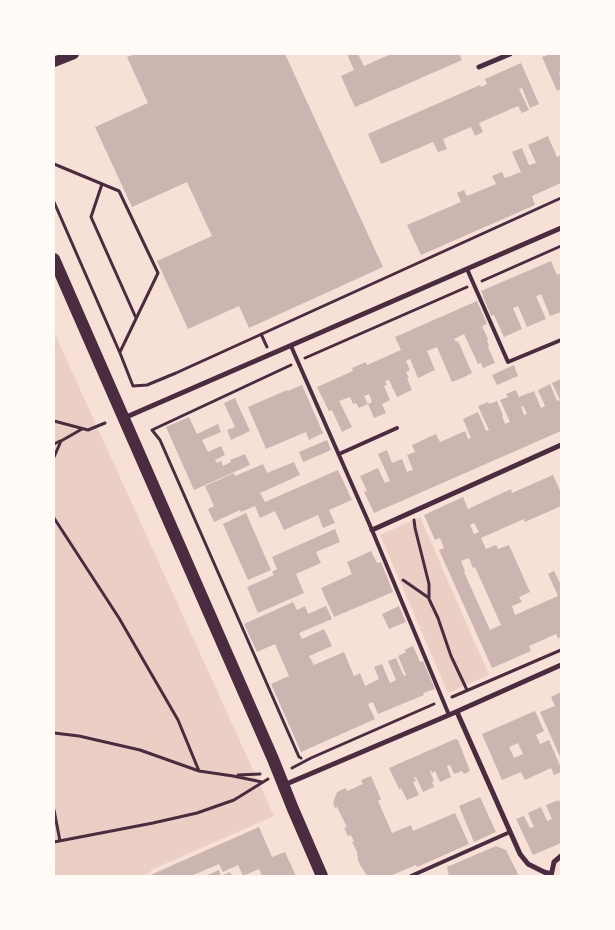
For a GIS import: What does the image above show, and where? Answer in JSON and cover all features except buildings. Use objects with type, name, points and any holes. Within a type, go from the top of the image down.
[{"type":"main road","points":[[54,62],[74,54]]},
{"type":"main road","points":[[54,259],[322,876]]},
{"type":"street","points":[[479,67],[510,54]]},
{"type":"street","points":[[124,419],[561,228]]},
{"type":"street","points":[[372,530],[561,445]]},
{"type":"street","points":[[284,786],[561,665]]},
{"type":"street","points":[[457,712],[520,854],[528,864],[551,875],[554,862],[561,856]]},
{"type":"lane","points":[[467,269],[508,362],[561,340]]},
{"type":"lane","points":[[291,346],[389,569],[449,715]]},
{"type":"lane","points":[[339,454],[397,428]]},
{"type":"lane","points":[[411,876],[510,832]]},
{"type":"path","points":[[54,164],[119,191],[158,274],[120,353]]},
{"type":"path","points":[[102,184],[91,217],[136,318]]},
{"type":"path","points":[[133,386],[148,385],[169,376],[561,198]]},
{"type":"path","points":[[54,202],[120,353],[134,391]]},
{"type":"path","points":[[302,758],[299,756],[160,440],[152,430],[298,362],[561,246]]},
{"type":"path","points":[[54,422],[88,430],[105,423]]},
{"type":"path","points":[[54,444],[82,428]]},
{"type":"path","points":[[54,457],[61,441]]},
{"type":"path","points":[[413,512],[415,528],[429,584],[429,598],[454,663],[467,690]]},
{"type":"path","points":[[54,518],[119,618],[178,720],[199,771]]},
{"type":"path","points":[[389,569],[429,598]]},
{"type":"path","points":[[54,733],[79,736],[140,750],[199,771],[263,782],[234,800],[197,813],[153,824],[54,842]]},
{"type":"path","points":[[233,776],[260,774]]},
{"type":"path","points":[[54,810],[60,841]]},
{"type":"shaded area","points":[[54,332],[274,816],[141,876],[54,876]]},
{"type":"shaded area","points":[[420,517],[489,675],[448,693],[380,535]]}]
